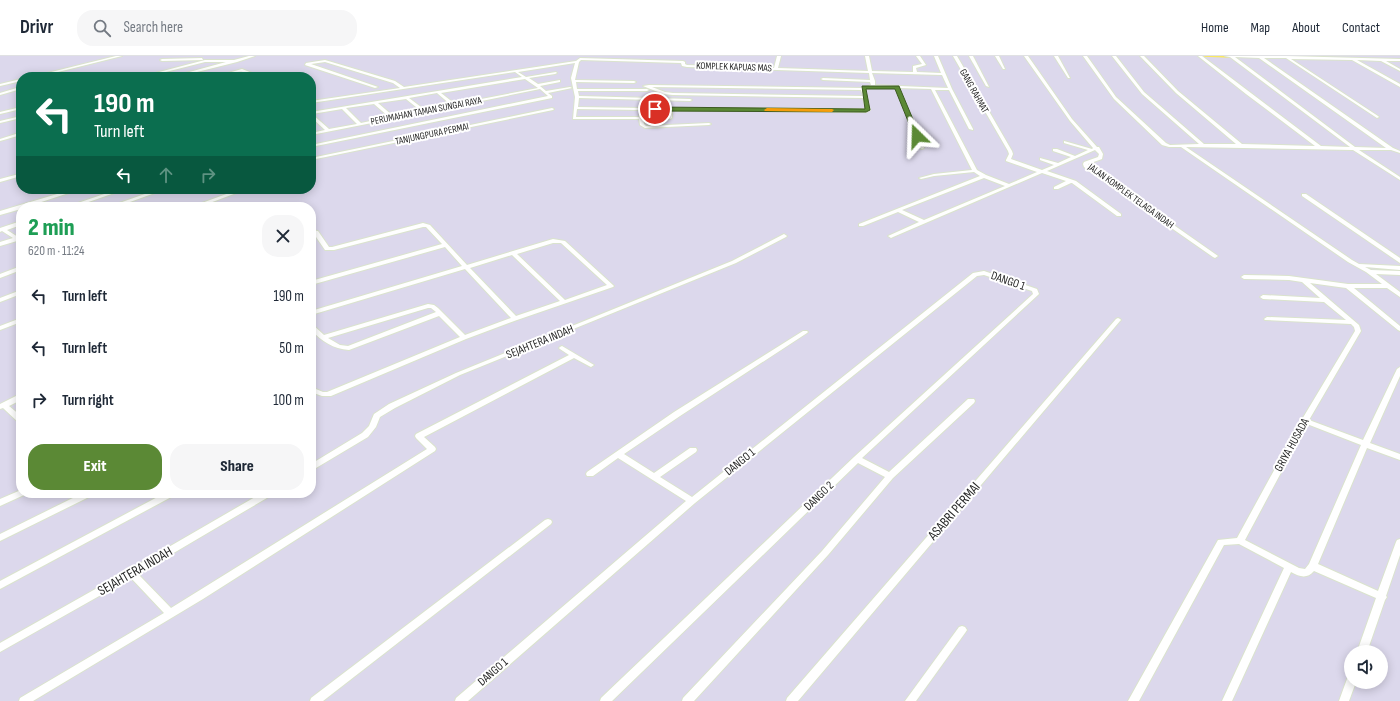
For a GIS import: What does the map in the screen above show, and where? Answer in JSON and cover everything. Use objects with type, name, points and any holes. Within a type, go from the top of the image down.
[{"type":"street","points":[[54,72],[120,56]]},
{"type":"street","points":[[192,72],[253,56]]},
{"type":"street","points":[[776,68],[779,56]]},
{"type":"street","points":[[862,56],[867,56],[873,82]]},
{"type":"street","points":[[916,73],[914,67],[924,66],[918,56]]},
{"type":"street","points":[[936,56],[950,89],[971,129]]},
{"type":"street","name":"GANG RAHMAT","points":[[955,56],[1010,151],[1011,154],[1008,160],[1041,171]]},
{"type":"street","points":[[971,56],[988,86]]},
{"type":"street","points":[[997,56],[1004,68]]},
{"type":"street","name":"JALAN KOMPLEK TELAGA INDAH","points":[[1026,56],[1071,120],[1102,156],[1086,163],[1086,166],[1215,256]]},
{"type":"street","points":[[1056,56],[1069,76]]},
{"type":"street","points":[[1085,56],[1104,84],[1138,120],[1166,145],[1391,149]]},
{"type":"street","points":[[1114,56],[1143,93],[1203,145]]},
{"type":"street","points":[[1142,56],[1177,92],[1241,146]]},
{"type":"street","points":[[1200,56],[1247,94],[1319,147]]},
{"type":"street","points":[[1226,56],[1348,57],[1400,60]]},
{"type":"street","points":[[1230,56],[1354,148],[1400,179]]},
{"type":"street","points":[[1258,56],[1391,149],[1400,152]]},
{"type":"street","points":[[1284,56],[1377,117]]},
{"type":"street","points":[[1348,57],[1400,86]]},
{"type":"street","points":[[162,60],[198,58],[209,60],[238,60]]},
{"type":"street","name":"KOMPLEK KAPUAS MAS","points":[[316,101],[516,72],[577,62],[579,59],[665,61],[683,62],[683,65],[752,68],[944,74]]},
{"type":"street","points":[[728,67],[730,59]]},
{"type":"street","points":[[1380,59],[1400,70]]},
{"type":"street","points":[[162,72],[209,60]]},
{"type":"street","points":[[376,87],[306,64],[325,61],[398,84],[403,88]]},
{"type":"street","points":[[752,68],[753,61]]},
{"type":"street","points":[[577,62],[573,81],[577,97],[576,118],[641,118]]},
{"type":"street","points":[[799,69],[800,63]]},
{"type":"street","points":[[823,70],[824,64]]},
{"type":"street","points":[[847,66],[847,71]]},
{"type":"street","points":[[235,72],[242,70],[247,72]]},
{"type":"street","points":[[316,145],[361,138],[467,114],[552,97],[528,78],[516,72]]},
{"type":"street","points":[[346,78],[362,73]]},
{"type":"street","points":[[316,113],[497,84],[555,73]]},
{"type":"street","points":[[654,86],[656,79]]},
{"type":"street","points":[[823,79],[873,82],[897,87],[950,89]]},
{"type":"street","points":[[0,85],[16,81]]},
{"type":"street","points":[[537,85],[559,81]]},
{"type":"street","points":[[573,81],[634,82]]},
{"type":"street","points":[[865,97],[673,94],[664,93],[645,86],[863,88],[873,82]]},
{"type":"street","points":[[497,84],[502,87]]},
{"type":"street","points":[[422,86],[430,94]]},
{"type":"street","points":[[897,87],[922,148]]},
{"type":"street","points":[[469,88],[473,92]]},
{"type":"street","name":"PERUMAHAN TAMAN SUNGAI RAYA","points":[[316,133],[541,88]]},
{"type":"street","points":[[546,92],[570,88]]},
{"type":"street","points":[[655,109],[866,111],[868,110],[863,88]]},
{"type":"street","points":[[932,88],[974,171]]},
{"type":"street","points":[[0,94],[16,89]]},
{"type":"street","points":[[575,90],[647,90]]},
{"type":"street","points":[[507,91],[512,94]]},
{"type":"street","points":[[439,93],[467,114]]},
{"type":"street","points":[[478,96],[483,100]]},
{"type":"street","points":[[577,97],[690,100]]},
{"type":"street","points":[[407,98],[424,112]]},
{"type":"street","points":[[375,103],[393,118]]},
{"type":"street","points":[[343,108],[360,124]]},
{"type":"street","points":[[576,108],[643,109],[641,118],[642,125],[646,127],[709,124]]},
{"type":"street","points":[[0,113],[16,109]]},
{"type":"street","name":"TANJUNGPURA PERMAI","points":[[316,158],[552,109]]},
{"type":"street","points":[[670,109],[670,118]]},
{"type":"street","points":[[0,122],[16,118]]},
{"type":"street","points":[[316,119],[327,130]]},
{"type":"street","points":[[333,130],[342,140]]},
{"type":"street","points":[[0,140],[16,135]]},
{"type":"street","points":[[1066,142],[1091,150]]},
{"type":"street","points":[[1182,146],[1343,257],[1370,272],[1400,295]]},
{"type":"street","points":[[891,236],[1096,148]]},
{"type":"street","points":[[1054,150],[1074,157]]},
{"type":"street","points":[[1042,159],[1057,164]]},
{"type":"street","points":[[921,178],[934,174],[974,171],[1008,185]]},
{"type":"street","points":[[1041,171],[1070,180],[1120,215]]},
{"type":"street","points":[[0,181],[16,176]]},
{"type":"street","points":[[861,224],[984,176]]},
{"type":"street","points":[[1056,188],[1070,180]]},
{"type":"street","points":[[37,202],[63,194]]},
{"type":"street","points":[[84,202],[109,194]]},
{"type":"street","points":[[125,202],[149,194]]},
{"type":"street","points":[[208,202],[231,194]]},
{"type":"street","points":[[1304,195],[1400,261]]},
{"type":"street","points":[[0,213],[16,208]]},
{"type":"street","points":[[898,210],[924,222]]},
{"type":"street","points":[[1,229],[16,224]]},
{"type":"street","points":[[316,232],[327,248],[332,249],[426,225],[514,319]]},
{"type":"street","points":[[1,229],[16,237]]},
{"type":"street","name":"SEJAHTERA INDAH","points":[[316,465],[365,435],[372,427],[377,416],[392,406],[458,374],[563,333],[734,262],[784,236]]},
{"type":"street","points":[[0,244],[16,240]]},
{"type":"street","points":[[316,312],[553,241],[563,242],[611,286],[514,319],[464,338],[328,394],[322,394],[316,391]]},
{"type":"street","points":[[316,281],[445,244]]},
{"type":"street","points":[[512,253],[564,302]]},
{"type":"street","points":[[1357,264],[1400,268]]},
{"type":"street","points":[[0,276],[16,270]]},
{"type":"street","points":[[1370,272],[1400,273]]},
{"type":"street","name":"DANGO 1","points":[[460,701],[692,501],[975,274],[982,273],[991,275],[1035,290],[1036,294]]},
{"type":"street","points":[[1244,277],[1279,278],[1348,286],[1388,286]]},
{"type":"street","points":[[1305,281],[1351,322]]},
{"type":"street","points":[[1348,286],[1400,329]]},
{"type":"street","points":[[0,300],[16,294]]},
{"type":"street","name":"DANGO 2","points":[[605,701],[857,459],[1036,294]]},
{"type":"street","points":[[1263,297],[1326,300]]},
{"type":"street","points":[[323,338],[432,306],[464,338]]},
{"type":"street","points":[[316,331],[323,338],[340,346],[349,348],[440,313]]},
{"type":"street","name":"ASABRI PERMAI","points":[[790,701],[1118,320]]},
{"type":"street","points":[[1267,320],[1351,322]]},
{"type":"street","points":[[0,328],[16,322]]},
{"type":"street","name":"GRIYA HUSADA","points":[[1240,541],[1304,421],[1348,350],[1359,329],[1351,322]]},
{"type":"street","points":[[590,474],[677,414],[805,332]]},
{"type":"street","points":[[562,348],[591,365]]},
{"type":"street","points":[[24,701],[170,613],[432,449],[419,436],[574,355]]},
{"type":"street","points":[[1133,701],[1221,542],[1240,541],[1302,573],[1307,573],[1313,566],[1365,444],[1400,369]]},
{"type":"street","points":[[2,404],[16,396]]},
{"type":"street","points":[[2,404],[16,399]]},
{"type":"street","points":[[687,701],[825,553],[890,476],[971,400]]},
{"type":"street","points":[[2,404],[16,416]]},
{"type":"street","points":[[1304,421],[1400,457]]},
{"type":"street","points":[[654,477],[693,450]]},
{"type":"street","points":[[619,455],[692,501]]},
{"type":"street","points":[[857,459],[890,476]]},
{"type":"street","points":[[0,503],[16,495]]},
{"type":"street","points":[[0,538],[80,498]]},
{"type":"street","points":[[0,585],[163,498]]},
{"type":"street","name":"SEJAHTERA INDAH","points":[[0,648],[260,498]]},
{"type":"street","points":[[315,701],[548,522]]},
{"type":"street","points":[[1365,645],[1400,542]]},
{"type":"street","points":[[1313,566],[1382,597]]},
{"type":"street","points":[[1227,701],[1289,567]]},
{"type":"street","points":[[132,573],[170,613]]},
{"type":"street","points":[[910,701],[962,630]]},
{"type":"street","points":[[1344,701],[1348,689]]},
{"type":"waterway","points":[[1203,56],[1230,57]]},
{"type":"slow traffic","points":[[767,110],[832,110]]},
{"type":"route","points":[[655,109],[866,111],[868,110],[863,87],[897,87],[917,136]]}]
